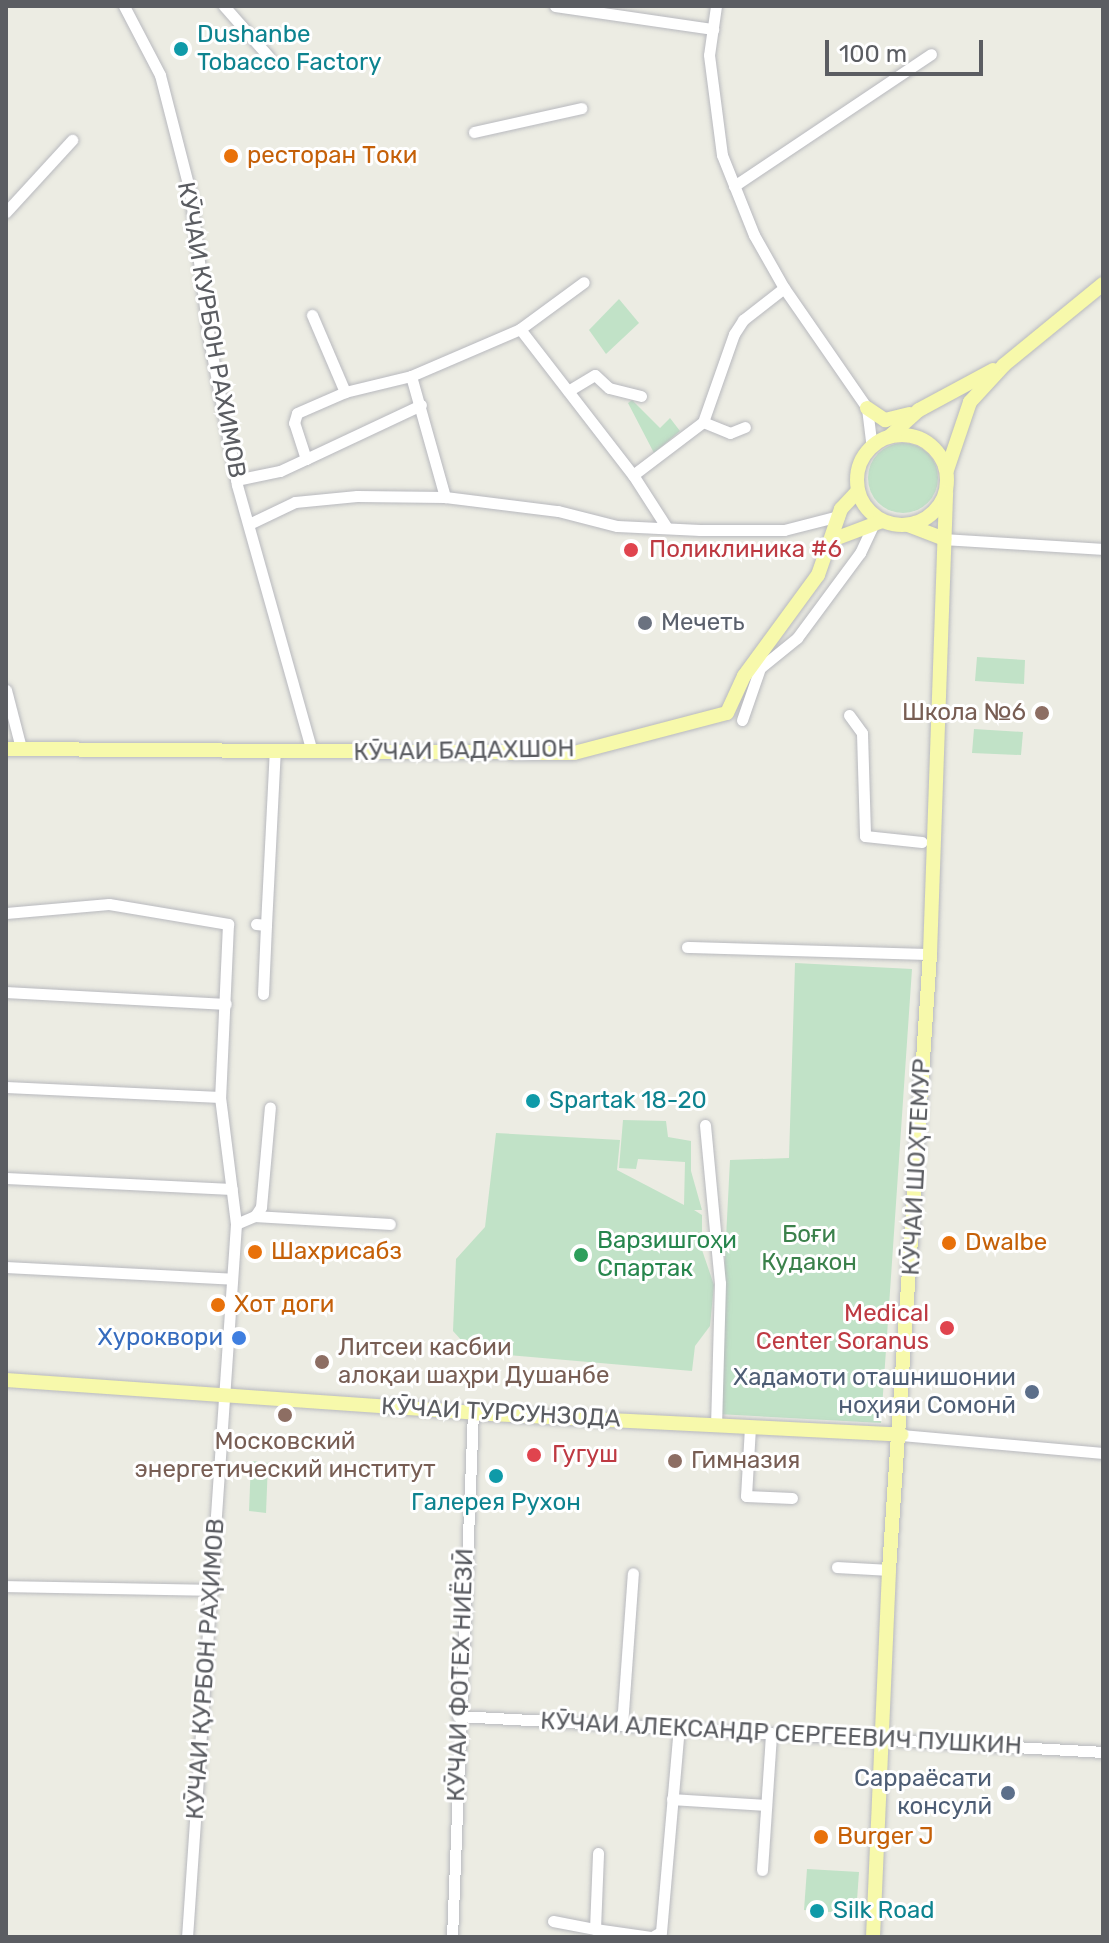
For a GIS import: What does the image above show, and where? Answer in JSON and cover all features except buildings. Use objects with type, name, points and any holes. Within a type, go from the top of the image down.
[{"type":"main road","points":[[908,525],[932,514],[946,492],[947,470],[970,402],[1004,365],[1103,284]]},
{"type":"main road","points":[[867,408],[885,420],[919,410],[1004,365]]},
{"type":"main road","points":[[878,522],[866,508],[858,491],[859,466],[872,446],[919,410]]},
{"type":"main road","points":[[889,436],[925,441],[947,470]]},
{"type":"main road","name":"КӮЧАИ БАДАХШОН","points":[[14,748],[574,753],[727,713],[744,676],[808,590],[830,546],[839,516],[858,491]]},
{"type":"main road","name":"КӮЧАИ ШОҲТЕМУР","points":[[873,1937],[889,1570],[901,1435],[930,954],[946,492]]},
{"type":"main road","points":[[830,546],[878,522],[908,525],[944,539]]},
{"type":"main road","name":"КӮЧАИ ТУРСУНЗОДА","points":[[6,1380],[473,1413],[901,1435]]},
{"type":"street","name":"КӮЧАИ КУРБОН РАХИМОВ","points":[[124,6],[160,75],[190,192],[209,339],[236,480],[312,751]]},
{"type":"street","points":[[224,6],[269,57]]},
{"type":"street","points":[[555,6],[713,29]]},
{"type":"street","points":[[716,6],[711,100],[722,155],[784,288],[867,408],[872,446]]},
{"type":"street","points":[[734,186],[931,54]]},
{"type":"street","points":[[474,132],[581,108]]},
{"type":"street","points":[[6,212],[72,140]]},
{"type":"street","points":[[306,459],[295,416],[345,392],[411,376],[520,329],[584,282]]},
{"type":"street","points":[[633,475],[703,422],[720,387],[734,334],[743,320],[784,288]]},
{"type":"street","points":[[312,315],[345,392]]},
{"type":"street","points":[[520,329],[633,475],[667,528]]},
{"type":"street","points":[[568,391],[595,375],[609,388],[641,396]]},
{"type":"street","points":[[411,376],[445,497]]},
{"type":"street","points":[[236,480],[280,471],[421,405]]},
{"type":"street","points":[[703,422],[730,433],[745,427]]},
{"type":"street","points":[[249,524],[295,502],[445,497],[558,511],[617,526],[784,530],[839,516]]},
{"type":"street","points":[[742,720],[760,668],[797,638],[860,553],[878,522]]},
{"type":"street","points":[[944,539],[1103,549]]},
{"type":"street","points":[[6,690],[14,748]]},
{"type":"street","points":[[849,715],[862,733],[865,836],[922,842]]},
{"type":"street","points":[[263,994],[261,925],[275,749]]},
{"type":"street","name":"КӮЧАИ ҚУРБОН РАҲИМОВ","points":[[6,913],[109,904],[228,924],[220,1097],[236,1224],[187,1937]]},
{"type":"street","points":[[687,947],[930,954]]},
{"type":"street","points":[[6,992],[226,1004]]},
{"type":"street","points":[[6,1087],[220,1097]]},
{"type":"street","points":[[255,1216],[261,1207],[270,1107]]},
{"type":"street","points":[[705,1125],[720,1283],[716,1425]]},
{"type":"street","points":[[6,1178],[232,1189]]},
{"type":"street","points":[[236,1224],[255,1216],[390,1224]]},
{"type":"street","points":[[6,1267],[232,1279]]},
{"type":"street","name":"КӮЧАИ ФОТЕХ НИЁЗӢ","points":[[452,1937],[458,1716],[473,1413]]},
{"type":"street","points":[[750,1427],[746,1496],[792,1498]]},
{"type":"street","points":[[901,1435],[1103,1453]]},
{"type":"street","points":[[837,1567],[889,1570]]},
{"type":"street","points":[[622,1725],[633,1573]]},
{"type":"street","points":[[6,1586],[213,1590]]},
{"type":"street","name":"КӮЧАИ АЛЕКСАНДР СЕРГЕЕВИЧ ПУШКИН","points":[[458,1716],[1103,1752]]},
{"type":"street","points":[[553,1921],[652,1937],[661,1932],[679,1728]]},
{"type":"street","points":[[762,1870],[771,1733]]},
{"type":"street","points":[[672,1799],[765,1805]]},
{"type":"street","points":[[595,1929],[598,1853]]},
{"type":"green space","points":[[619,299],[639,323],[606,354],[589,330]]},
{"type":"green space","points":[[632,400],[660,428],[670,418],[680,431],[654,453],[628,403]]},
{"type":"green space","points":[[896,443],[910,443],[923,448],[933,458],[938,478],[933,498],[923,508],[910,513],[896,513],[883,508],[873,498],[868,485],[868,471],[873,458],[883,448]]},
{"type":"green space","points":[[977,657],[1025,660],[1024,684],[975,681]]},
{"type":"green space","points":[[974,729],[1023,732],[1021,755],[972,753]]},
{"type":"green space","name":"Боғи Кудакон","points":[[795,963],[912,969],[881,1423],[717,1414],[730,1160],[789,1158]]},
{"type":"green space","name":"Варзишгоҳи Спартак","points":[[623,1120],[666,1121],[668,1137],[691,1141],[691,1171],[702,1210],[694,1210],[702,1215],[702,1250],[714,1285],[710,1326],[695,1346],[692,1371],[472,1352],[453,1331],[456,1259],[485,1227],[496,1133],[620,1140],[617,1170],[684,1205],[685,1162],[638,1159],[636,1169],[619,1168]]},
{"type":"green space","points":[[251,1461],[268,1463],[266,1513],[249,1511]]},
{"type":"green space","points":[[807,1869],[859,1872],[856,1914],[804,1910]]},
{"type":"place","name":"Dushanbe Tobacco Factory","points":[[181,49]]},
{"type":"place","name":"ресторан Токи","points":[[231,156]]},
{"type":"place","name":"Поликлиника #6","points":[[631,550]]},
{"type":"place","name":"Мечеть","points":[[645,623]]},
{"type":"place","name":"Школа №6","points":[[1042,713]]},
{"type":"place","name":"Spartak 18-20","points":[[533,1101]]},
{"type":"place","name":"Dwalbe","points":[[949,1243]]},
{"type":"place","name":"Шахрисабз","points":[[255,1252]]},
{"type":"place","name":"Варзишгоҳи Спартак","points":[[581,1255]]},
{"type":"place","name":"Хот доги","points":[[218,1305]]},
{"type":"place","name":"Medical Center Soranus","points":[[947,1328]]},
{"type":"place","name":"Хуроквори","points":[[239,1338]]},
{"type":"place","name":"Литсеи касбии алоқаи шаҳри Душанбе","points":[[322,1362]]},
{"type":"place","name":"Хадамоти оташнишонии ноҳияи Сомонӣ","points":[[1032,1392]]},
{"type":"place","name":"Московский энергетический институт","points":[[285,1415]]},
{"type":"place","name":"Гугуш","points":[[534,1455]]},
{"type":"place","name":"Гимназия","points":[[675,1461]]},
{"type":"place","name":"Галерея Рухон","points":[[496,1476]]},
{"type":"place","name":"Сарраёсати консулӣ","points":[[1008,1793]]},
{"type":"place","name":"Burger J","points":[[821,1837]]},
{"type":"place","name":"Silk Road","points":[[817,1911]]}]
